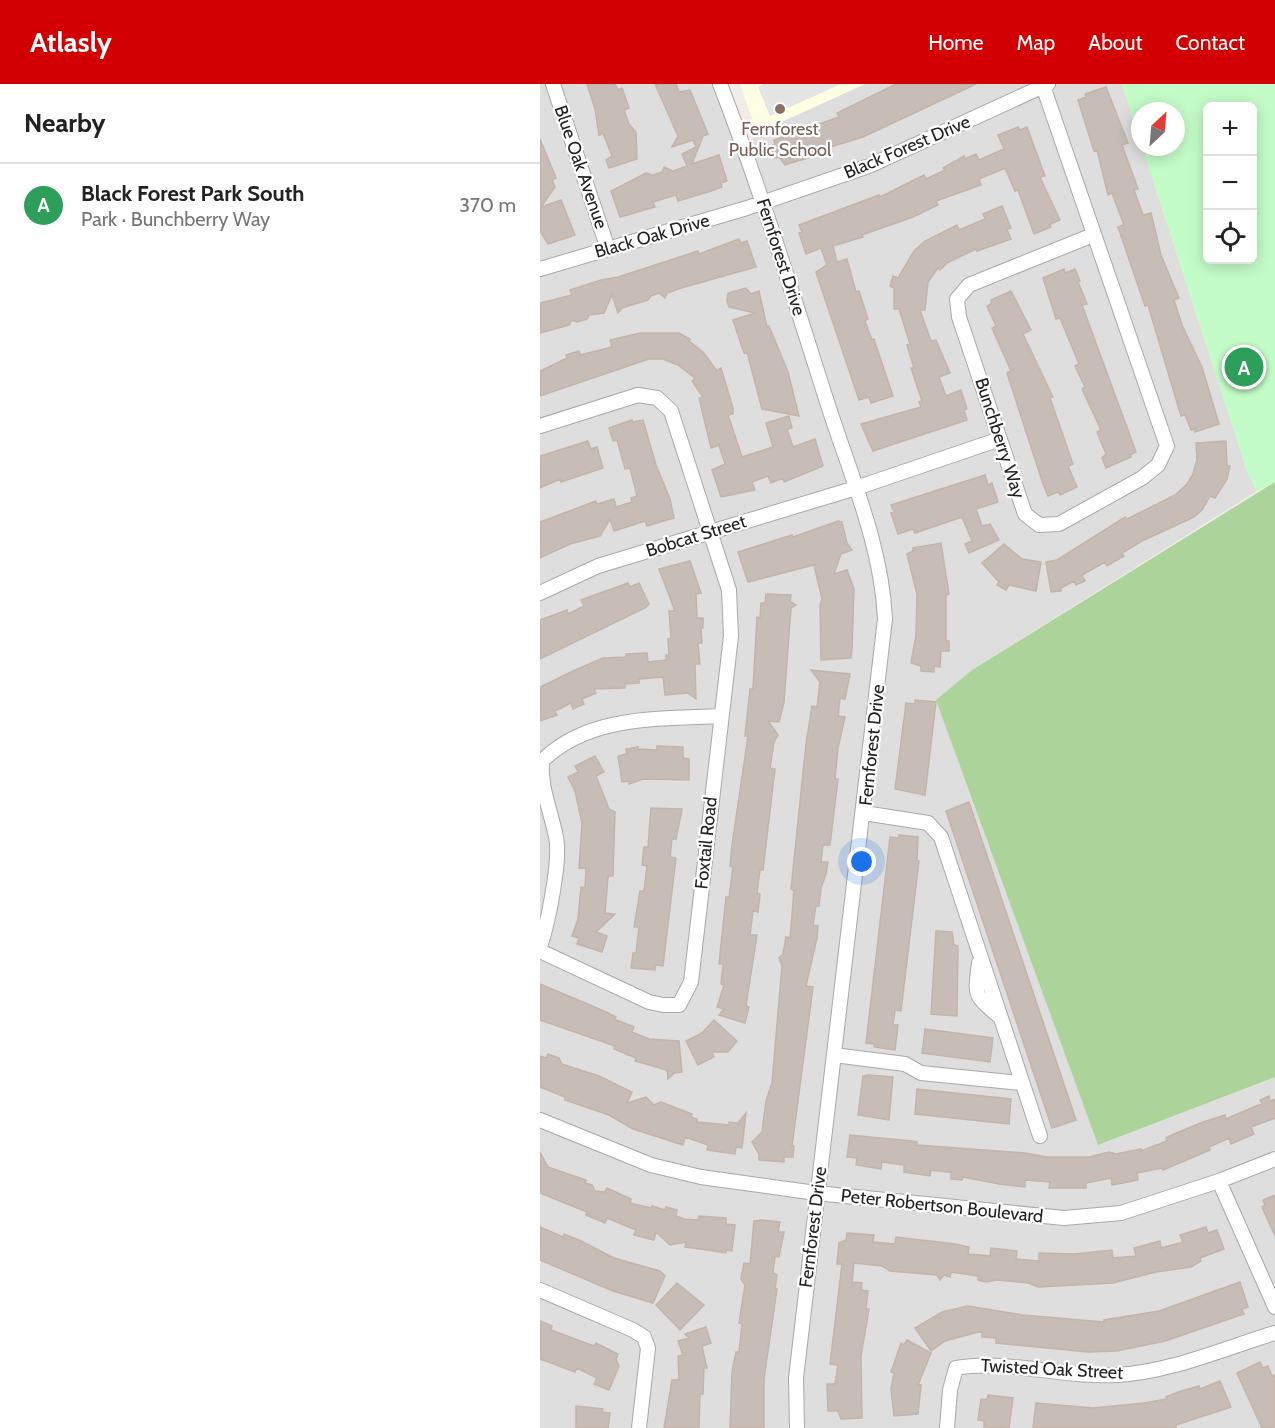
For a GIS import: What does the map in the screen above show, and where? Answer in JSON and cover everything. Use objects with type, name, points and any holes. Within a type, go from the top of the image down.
[{"type":"street","name":"Blue Oak Avenue","points":[[553,84],[608,249]]},
{"type":"street","name":"Fernforest Drive","points":[[723,85],[856,488],[884,588],[885,619],[864,813],[816,1193],[796,1378],[797,1428]]},
{"type":"street","name":"Black Forest Drive","points":[[763,203],[869,166],[1045,85]]},
{"type":"street","name":"Bunchberry Way","points":[[1045,85],[1093,235],[1167,446],[1158,465],[1142,478],[1059,524],[1039,525],[1024,514],[959,317],[957,299],[969,285],[1093,235]]},
{"type":"street","name":"Black Oak Drive","points":[[540,268],[763,203]]},
{"type":"street","name":"Foxtail Road","points":[[540,426],[638,395],[657,398],[670,411],[712,531],[729,590],[731,624],[691,982],[686,996],[679,1005],[649,1002],[540,951]]},
{"type":"street","name":"Bobcat Street","points":[[540,593],[597,566],[856,488],[1000,439]]},
{"type":"street","points":[[540,946],[549,921],[557,840],[540,778],[542,761],[557,746],[618,721],[720,716]]},
{"type":"street","points":[[864,813],[928,823],[941,837],[978,955],[1003,1020],[1020,1083],[1040,1136]]},
{"type":"street","points":[[834,1055],[905,1064],[921,1073],[1020,1083]]},
{"type":"street","name":"Peter Robertson Boulevard","points":[[540,1120],[630,1158],[674,1172],[816,1193],[1064,1218],[1121,1213],[1219,1181],[1275,1159]]},
{"type":"street","points":[[1219,1181],[1275,1307]]},
{"type":"street","points":[[540,1290],[633,1330],[644,1337],[648,1348],[639,1428]]},
{"type":"street","name":"Twisted Oak Street","points":[[947,1428],[950,1390],[956,1368],[977,1364],[1056,1374],[1115,1376],[1147,1372],[1275,1333]]},
{"type":"shaded area","points":[[540,84],[720,84],[745,147],[757,133],[865,84],[1122,84],[1131,112],[1131,156],[1145,156],[1248,474],[1257,491],[972,670],[1098,1145],[1275,1077],[1275,1428],[540,1428]]},
{"type":"shaded area","name":"Fernforest Public School","points":[[740,84],[865,84],[757,133]]},
{"type":"shaded area","points":[[763,84],[841,84],[770,116],[758,87]]},
{"type":"green space","points":[[1122,84],[1275,84],[1275,482],[1257,491],[1248,474],[1145,156],[1185,156],[1185,102],[1131,102],[1131,112]]},
{"type":"green space","points":[[1275,482],[1275,1077],[1098,1145],[936,700],[972,670]]},
{"type":"building","points":[[587,84],[615,84],[618,90],[622,88],[629,108],[624,110],[629,124],[636,132],[637,159],[609,168],[606,160],[612,156],[603,133],[599,135],[595,109]]},
{"type":"building","points":[[655,84],[676,84],[679,92],[690,90],[708,134],[703,136],[692,164],[719,155],[727,181],[721,183],[722,187],[711,191],[678,201],[676,195],[653,202],[655,207],[620,217],[611,191],[646,173],[653,175],[662,172],[664,167],[673,171],[687,166],[682,154],[696,147],[693,140],[672,147],[678,136]]},
{"type":"building","points":[[896,84],[976,84],[863,137],[807,154],[808,158],[785,165],[779,157],[775,158],[771,146],[775,144],[774,140],[839,117],[837,113]]},
{"type":"building","points":[[1106,87],[1128,143],[1122,145],[1138,189],[1134,190],[1143,215],[1151,213],[1161,255],[1179,298],[1174,300],[1182,325],[1202,367],[1219,424],[1195,432],[1195,429],[1191,430],[1185,415],[1181,416],[1148,305],[1145,306],[1118,227],[1124,225],[1112,193],[1108,195],[1097,150],[1094,151],[1078,100],[1086,97],[1085,94]]},
{"type":"building","points":[[1018,127],[1020,130],[1027,127],[1045,176],[1040,177],[1060,220],[1050,224],[1051,227],[1034,234],[1018,190],[1015,191],[1005,168],[979,179],[981,185],[936,201],[938,205],[913,217],[833,246],[837,262],[847,259],[856,292],[859,291],[868,319],[865,321],[872,340],[874,339],[893,396],[871,403],[869,397],[859,400],[816,272],[827,265],[821,248],[806,254],[799,233],[802,232],[799,225],[879,195],[880,197],[924,175],[926,179],[945,170],[943,168],[964,156],[965,159],[976,154],[979,160],[1004,149],[998,135]]},
{"type":"building","points":[[540,139],[556,178],[552,180],[555,187],[541,207],[561,200],[575,235],[548,244],[540,231]]},
{"type":"building","points":[[1002,206],[1011,228],[1007,229],[1011,239],[977,251],[976,249],[947,263],[940,270],[938,268],[928,282],[925,310],[920,310],[931,341],[936,340],[950,373],[939,377],[946,396],[961,390],[967,409],[964,410],[967,420],[873,451],[861,424],[921,407],[919,402],[922,401],[911,368],[914,368],[907,345],[910,344],[899,309],[894,309],[894,288],[890,286],[893,276],[898,278],[914,251],[925,241],[957,225],[959,230],[985,219],[983,214]]},
{"type":"building","points":[[739,239],[741,243],[747,241],[756,267],[681,288],[667,293],[665,298],[659,293],[648,300],[622,308],[618,313],[612,295],[604,313],[589,315],[587,319],[577,322],[572,320],[569,325],[540,333],[540,303],[572,295],[570,290],[601,280],[618,277],[698,251],[699,254]]},
{"type":"building","points":[[1064,269],[1065,273],[1075,269],[1080,281],[1078,282],[1087,304],[1082,305],[1136,452],[1130,455],[1131,457],[1106,468],[1102,458],[1106,454],[1097,432],[1101,430],[1082,389],[1085,387],[1075,366],[1079,364],[1060,318],[1056,319],[1043,278]]},
{"type":"building","points":[[746,288],[751,294],[759,291],[767,327],[769,326],[788,372],[799,416],[762,409],[747,352],[744,353],[733,320],[755,313],[729,307],[727,301],[728,293]]},
{"type":"building","points":[[1011,291],[1031,330],[1023,334],[1053,397],[1050,398],[1073,464],[1068,466],[1077,487],[1060,495],[1058,492],[1048,496],[1043,484],[1007,373],[1011,371],[992,328],[996,326],[987,306],[991,304],[991,300]]},
{"type":"building","points":[[640,333],[679,333],[690,339],[689,341],[703,352],[717,371],[721,368],[733,408],[733,414],[728,415],[742,457],[773,447],[766,423],[789,416],[792,428],[787,429],[793,447],[815,439],[823,466],[784,482],[783,478],[771,483],[768,476],[752,482],[755,490],[721,497],[712,470],[725,464],[719,445],[711,448],[699,398],[703,397],[692,381],[695,378],[678,365],[663,359],[649,359],[540,396],[540,371],[567,358],[566,355],[579,351],[580,355],[612,347],[610,340]]},
{"type":"building","points":[[632,420],[633,422],[643,420],[656,465],[670,499],[674,518],[647,526],[645,521],[614,531],[610,519],[600,536],[570,544],[540,558],[540,522],[596,501],[597,504],[614,499],[616,507],[632,502],[631,498],[637,496],[630,468],[625,469],[617,440],[613,441],[609,428]]},
{"type":"building","points":[[588,441],[591,449],[597,447],[603,468],[561,482],[560,479],[540,488],[540,456]]},
{"type":"building","points":[[1226,441],[1227,466],[1230,466],[1227,479],[1215,498],[1210,496],[1202,510],[1194,517],[1142,541],[1122,553],[1124,556],[1107,566],[1105,562],[1082,575],[1085,581],[1076,585],[1074,581],[1061,588],[1061,591],[1051,592],[1046,562],[1057,560],[1125,517],[1127,519],[1175,495],[1187,484],[1193,474],[1197,459],[1196,443]]},
{"type":"building","points":[[985,475],[988,485],[992,483],[998,502],[976,509],[982,526],[990,524],[999,540],[969,553],[965,544],[972,541],[962,517],[915,533],[913,529],[898,534],[891,513],[894,512],[891,505]]},
{"type":"building","points":[[838,521],[842,522],[847,543],[852,550],[841,554],[834,574],[847,570],[854,589],[851,658],[821,660],[820,605],[822,599],[814,565],[748,582],[738,552],[792,535],[793,537]]},
{"type":"building","points":[[941,543],[949,594],[946,595],[946,641],[949,641],[949,651],[941,651],[940,667],[934,666],[934,672],[921,671],[921,666],[911,663],[916,635],[917,594],[907,554],[913,551],[913,548]]},
{"type":"building","points":[[1004,544],[1022,559],[1041,562],[1036,591],[1009,585],[1006,590],[997,585],[999,582],[982,563]]},
{"type":"building","points":[[690,561],[701,593],[696,594],[697,618],[703,618],[702,643],[698,643],[700,664],[695,664],[696,699],[688,693],[665,695],[663,677],[639,679],[639,683],[625,684],[625,688],[594,689],[596,693],[582,699],[584,704],[573,709],[571,703],[555,711],[557,715],[540,721],[540,687],[573,671],[603,658],[626,657],[626,654],[647,653],[648,662],[666,660],[666,655],[669,655],[668,639],[671,638],[669,611],[675,611],[659,569]]},
{"type":"building","points":[[628,583],[630,587],[639,583],[649,604],[645,608],[540,659],[540,620],[567,610],[568,614],[584,606],[581,600]]},
{"type":"building","points":[[766,594],[791,595],[790,601],[796,605],[791,608],[784,702],[779,722],[768,721],[778,735],[774,742],[770,768],[775,769],[763,870],[760,870],[757,893],[760,894],[758,912],[753,911],[750,935],[757,935],[746,1006],[749,1007],[745,1023],[719,1015],[724,1009],[717,1007],[724,985],[721,984],[723,964],[719,964],[726,897],[729,897],[733,867],[730,866],[732,845],[748,736],[745,736],[750,689],[753,689],[757,617],[760,618],[761,603],[765,603]]},
{"type":"building","points":[[811,670],[850,674],[845,699],[840,698],[838,716],[845,717],[838,748],[835,779],[838,779],[830,845],[823,845],[821,862],[828,862],[826,874],[813,925],[818,926],[817,938],[806,986],[813,987],[792,1146],[794,1146],[793,1157],[784,1157],[784,1162],[759,1160],[759,1154],[752,1142],[762,1132],[766,1101],[772,1083],[782,966],[779,958],[783,954],[786,937],[790,938],[794,891],[791,889],[806,744],[812,706],[817,707],[820,682]]},
{"type":"building","points":[[915,700],[936,702],[925,795],[895,789],[906,703],[915,704]]},
{"type":"building","points":[[657,746],[683,747],[683,758],[689,759],[689,780],[643,779],[629,784],[629,781],[622,782],[618,756],[627,754],[626,749],[638,747],[638,749],[657,750]]},
{"type":"building","points":[[595,756],[604,772],[596,776],[609,809],[615,812],[613,876],[608,876],[605,913],[615,914],[596,932],[607,936],[602,952],[577,944],[579,938],[572,936],[578,919],[581,887],[585,888],[586,868],[579,868],[582,823],[575,791],[568,777],[578,772],[575,766]]},
{"type":"building","points":[[969,802],[1076,1120],[1052,1128],[946,811]]},
{"type":"building","points":[[651,808],[682,809],[676,839],[672,839],[670,857],[676,858],[663,966],[655,965],[655,970],[631,968],[633,953],[636,953],[639,927],[634,927],[640,891],[644,891],[647,866],[642,865],[644,847],[648,847]]},
{"type":"building","points":[[899,835],[918,837],[917,861],[919,861],[901,1011],[895,1010],[893,1025],[898,1025],[895,1050],[874,1047],[875,1044],[866,1043],[890,837],[899,838]]},
{"type":"building","points":[[936,931],[952,932],[954,945],[958,946],[957,1016],[931,1014]]},
{"type":"building","points":[[540,984],[616,1017],[614,1019],[634,1027],[632,1032],[649,1039],[679,1041],[682,1072],[674,1073],[668,1079],[667,1070],[635,1061],[636,1058],[614,1049],[615,1046],[540,1020]]},
{"type":"building","points":[[714,1020],[737,1041],[728,1052],[712,1052],[714,1057],[698,1065],[686,1041],[702,1033]]},
{"type":"building","points":[[925,1029],[993,1038],[990,1062],[922,1053]]},
{"type":"building","points":[[548,1054],[559,1058],[562,1064],[599,1076],[632,1092],[627,1103],[646,1097],[654,1105],[661,1102],[692,1114],[691,1117],[697,1119],[697,1122],[729,1125],[729,1122],[738,1123],[746,1113],[742,1148],[736,1147],[735,1154],[707,1150],[708,1145],[685,1137],[683,1145],[633,1129],[609,1115],[565,1100],[565,1097],[540,1087],[540,1056],[546,1058]]},
{"type":"building","points":[[863,1076],[893,1077],[889,1120],[858,1115]]},
{"type":"building","points":[[917,1089],[1011,1099],[1009,1124],[915,1114]]},
{"type":"building","points":[[1269,1096],[1270,1101],[1275,1099],[1275,1118],[1251,1127],[1254,1134],[1231,1144],[1229,1138],[1209,1147],[1210,1150],[1163,1170],[1162,1168],[1137,1173],[1138,1180],[1112,1185],[1111,1178],[1086,1183],[1086,1188],[1049,1188],[1050,1182],[1025,1180],[1025,1187],[963,1177],[962,1180],[951,1179],[951,1172],[931,1170],[930,1176],[904,1172],[904,1165],[882,1162],[881,1169],[856,1165],[857,1158],[847,1157],[850,1135],[912,1141],[917,1142],[917,1145],[1025,1153],[1047,1157],[1089,1157],[1109,1152],[1116,1154],[1141,1149],[1141,1151],[1167,1141],[1166,1138],[1203,1122],[1225,1115],[1226,1119],[1262,1104],[1260,1100]]},
{"type":"building","points":[[540,1152],[548,1167],[586,1180],[585,1183],[592,1185],[595,1191],[605,1192],[607,1188],[631,1199],[630,1203],[651,1208],[652,1206],[665,1210],[666,1207],[677,1210],[676,1216],[684,1219],[698,1220],[699,1216],[726,1218],[726,1224],[735,1225],[732,1251],[726,1250],[726,1253],[685,1247],[686,1242],[670,1245],[656,1232],[654,1240],[634,1235],[636,1230],[607,1218],[605,1223],[586,1215],[587,1212],[540,1193]]},
{"type":"building","points":[[1275,1195],[1275,1236],[1262,1207],[1265,1205],[1263,1200]]},
{"type":"building","points":[[754,1221],[780,1222],[778,1232],[784,1232],[779,1257],[775,1256],[773,1273],[777,1275],[775,1289],[777,1289],[764,1379],[764,1428],[730,1428],[732,1372],[736,1352],[739,1352],[742,1324],[739,1323],[745,1285],[741,1279],[744,1263],[750,1264]]},
{"type":"building","points":[[540,1227],[563,1237],[564,1234],[581,1241],[614,1258],[660,1271],[665,1276],[653,1303],[613,1291],[540,1260]]},
{"type":"building","points":[[1206,1227],[1208,1233],[1217,1230],[1224,1249],[1200,1258],[1201,1261],[1191,1267],[1156,1272],[1113,1283],[1038,1287],[1028,1283],[997,1280],[986,1282],[978,1280],[978,1276],[951,1272],[950,1277],[944,1275],[940,1280],[937,1275],[890,1271],[882,1266],[854,1263],[852,1282],[862,1283],[861,1290],[868,1291],[866,1309],[869,1309],[861,1356],[862,1418],[841,1419],[838,1411],[828,1411],[827,1384],[835,1384],[838,1365],[830,1364],[842,1264],[837,1264],[839,1243],[846,1240],[847,1233],[874,1235],[873,1242],[895,1244],[896,1237],[955,1244],[969,1247],[968,1254],[990,1256],[991,1248],[1017,1251],[1016,1259],[1039,1261],[1039,1253],[1074,1254],[1112,1250],[1113,1258],[1136,1256],[1134,1248],[1160,1241],[1161,1248],[1183,1242],[1180,1235]]},
{"type":"building","points":[[1240,1282],[1248,1307],[1242,1309],[1244,1314],[1165,1341],[1117,1351],[1089,1352],[996,1343],[996,1338],[982,1337],[982,1331],[945,1341],[931,1351],[915,1328],[942,1312],[968,1306],[1023,1315],[1104,1322],[1104,1320],[1159,1311]]},
{"type":"building","points":[[677,1283],[704,1305],[680,1330],[656,1305]]},
{"type":"building","points":[[540,1321],[552,1326],[551,1330],[594,1346],[596,1343],[618,1354],[616,1359],[619,1366],[609,1390],[594,1384],[597,1378],[577,1368],[575,1372],[540,1359]]},
{"type":"building","points":[[706,1327],[711,1343],[702,1346],[707,1368],[704,1368],[703,1394],[700,1394],[699,1428],[664,1428],[672,1380],[679,1380],[678,1356],[683,1355],[678,1341],[689,1338],[685,1334]]},
{"type":"building","points":[[907,1340],[931,1353],[918,1385],[921,1385],[918,1414],[894,1416],[891,1389],[894,1373],[891,1372],[901,1343],[904,1345]]},
{"type":"building","points":[[1260,1362],[1263,1368],[1268,1366],[1272,1376],[1275,1375],[1275,1428],[1262,1428],[1237,1373]]},
{"type":"building","points":[[1220,1381],[1231,1407],[1176,1425],[1176,1428],[1033,1428],[1036,1403],[1093,1408],[1144,1403],[1167,1399],[1166,1397],[1178,1392],[1199,1386],[1200,1389]]},
{"type":"building","points":[[988,1395],[1013,1398],[1009,1428],[984,1427],[984,1421],[978,1420],[981,1399],[987,1400]]},
{"type":"building","points":[[576,1406],[603,1409],[602,1412],[610,1413],[608,1428],[576,1428]]},
{"type":"place","name":"Fernforest Public School","points":[[780,109]]},
{"type":"place","name":"Black Forest Park South","points":[[1244,367]]}]
